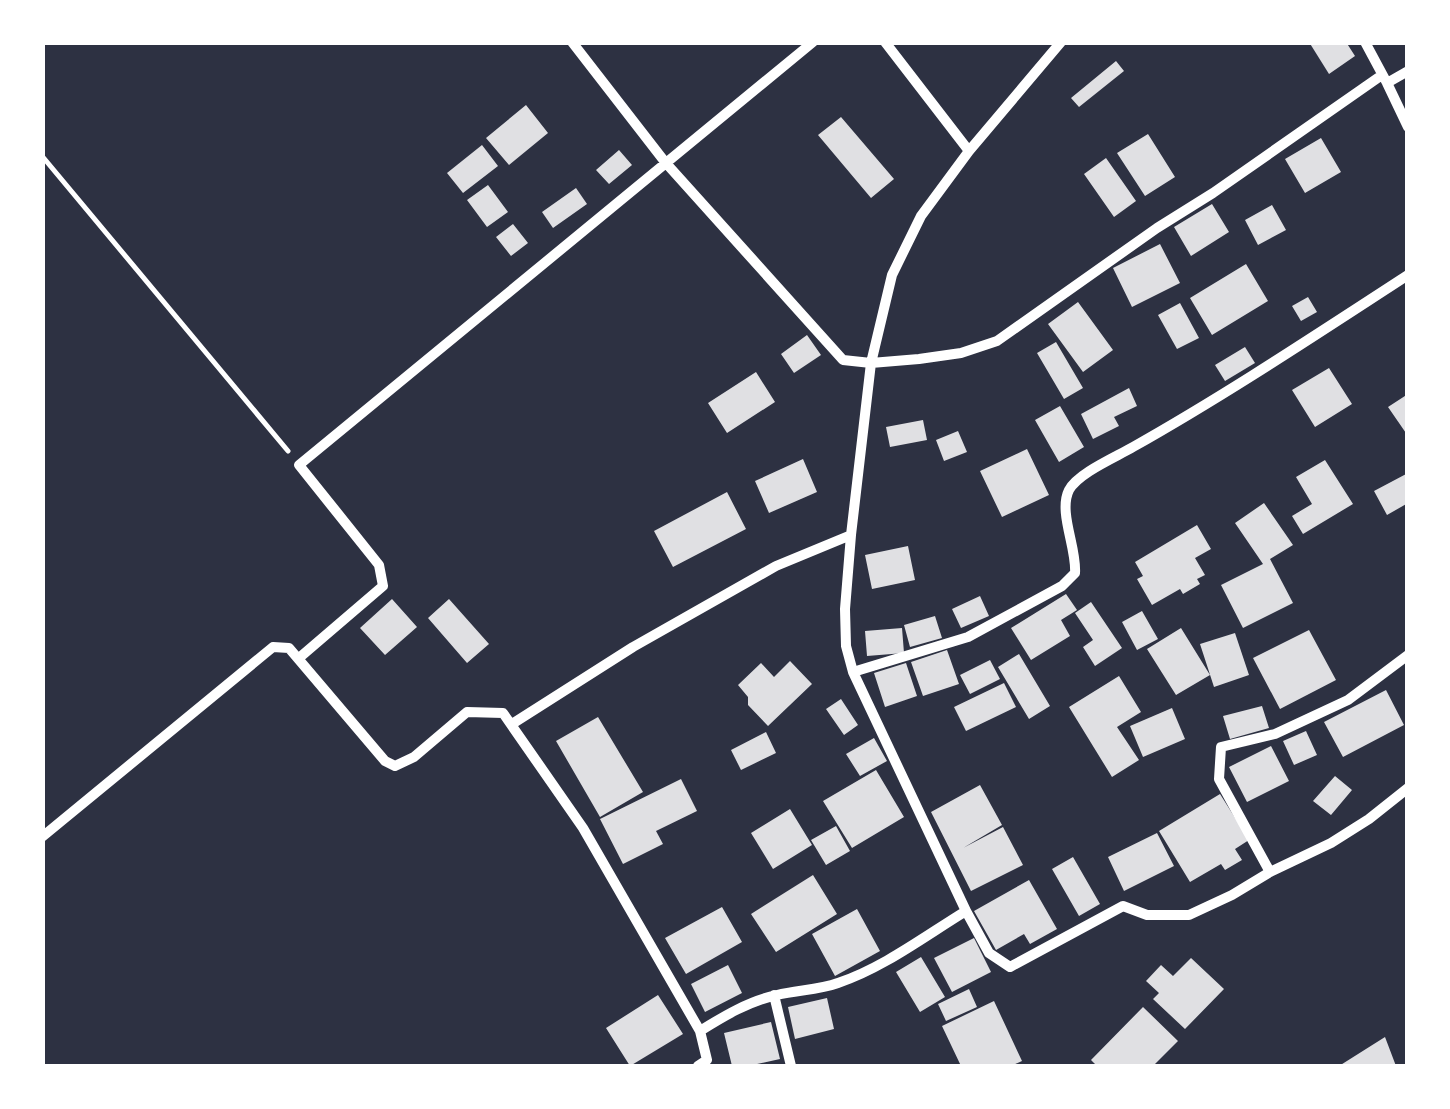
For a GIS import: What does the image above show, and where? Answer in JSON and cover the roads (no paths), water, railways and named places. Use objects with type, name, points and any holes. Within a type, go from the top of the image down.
[{"type":"street","points":[[572,42],[665,162],[844,360],[871,362],[919,360],[961,353],[997,341],[1157,228],[1384,78],[1408,71]]},
{"type":"street","points":[[299,658],[383,586],[379,565],[299,465],[813,42]]},
{"type":"street","points":[[885,42],[970,151]]},
{"type":"street","points":[[1061,42],[921,216],[892,275],[871,362],[851,535],[845,609],[846,646],[853,672],[966,911],[989,952],[1010,967],[1123,906],[1147,915],[1189,915],[1332,843],[1408,788]]},
{"type":"street","points":[[1365,42],[1408,127]]},
{"type":"street","points":[[853,672],[968,636],[1062,586],[1075,573],[1065,505],[1070,487],[1212,402],[1408,275]]},
{"type":"street","points":[[512,724],[633,646],[776,566],[851,535]]},
{"type":"street","points":[[42,837],[273,647],[288,648],[299,658],[385,761],[396,766],[414,757],[466,712],[503,713],[582,828],[700,1030],[707,1060],[698,1066]]},
{"type":"street","points":[[1270,872],[1218,779],[1221,748],[1275,734],[1348,700],[1408,655]]},
{"type":"street","points":[[700,1030],[774,995],[836,984],[869,970],[966,911]]},
{"type":"street","points":[[774,995],[790,1066]]}]
